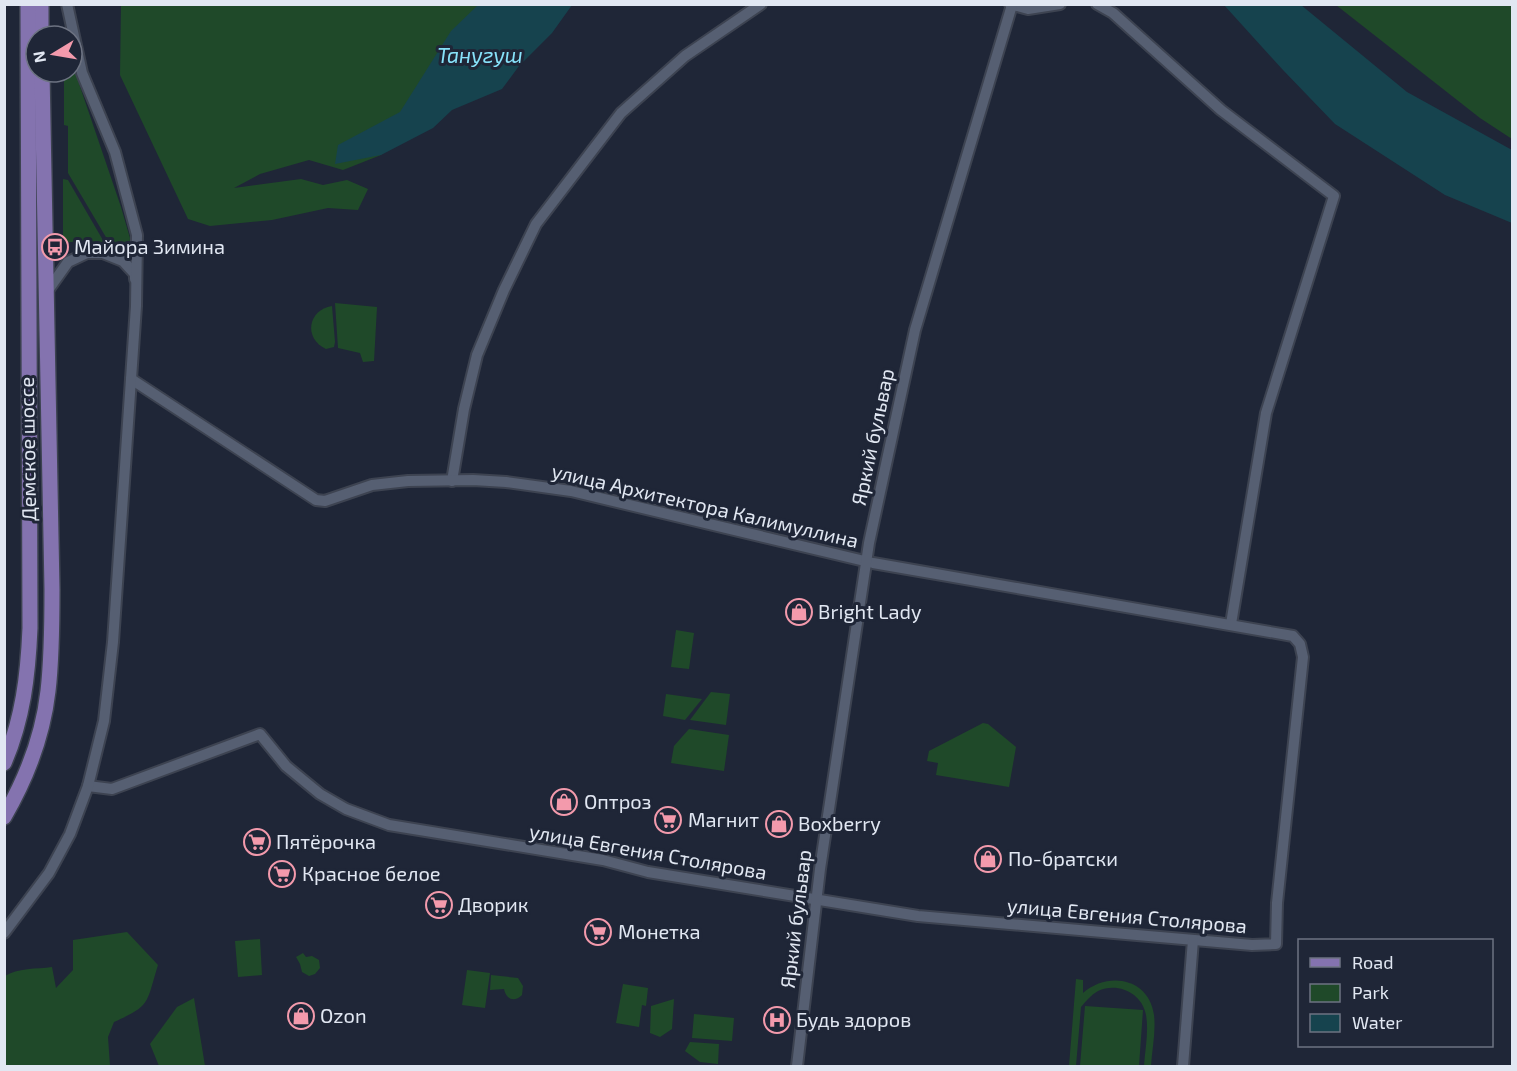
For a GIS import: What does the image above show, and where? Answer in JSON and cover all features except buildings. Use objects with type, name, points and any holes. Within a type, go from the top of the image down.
[{"type":"main road","name":"Демское шоссе","points":[[4,763],[23,708],[30,628],[28,4]]},
{"type":"main road","points":[[41,4],[41,24]]},
{"type":"main road","name":"Демское шоссе","points":[[4,817],[26,774],[38,736],[48,692],[51,643],[52,589],[42,84]]},
{"type":"street","points":[[4,933],[49,873],[70,834],[88,786],[102,731],[109,688],[136,306],[137,235],[115,152],[82,73],[67,4]]},
{"type":"street","points":[[452,481],[464,409],[477,355],[504,290],[536,224],[621,113],[685,56],[761,4]]},
{"type":"street","points":[[1011,5],[1028,9],[1060,4]]},
{"type":"street","points":[[1097,4],[1113,14],[1221,110],[1334,196],[1266,413],[1231,624]]},
{"type":"street","name":"Яркий бульвар","points":[[797,1066],[816,899],[866,561],[915,330],[1011,5]]},
{"type":"street","points":[[46,293],[68,262],[87,253],[103,253],[123,261],[135,274],[136,306]]},
{"type":"street","name":"улица Архитектора Калимуллина","points":[[131,379],[316,500],[325,501],[354,490],[392,482],[506,482],[571,491],[866,561],[1288,634],[1296,638],[1300,644],[1303,657],[1277,903],[1276,944]]},
{"type":"street","name":"улица Евгения Столярова","points":[[88,786],[112,789],[260,734],[286,766],[320,794],[346,809],[389,825],[603,860],[648,872],[918,916],[1252,945],[1276,944]]},
{"type":"street","points":[[1184,1066],[1193,940]]},
{"type":"green space","points":[[121,5],[522,5],[381,155],[343,170],[309,160],[260,174],[234,188],[301,179],[323,185],[347,180],[368,189],[358,210],[328,208],[272,220],[210,226],[188,219],[120,75]]},
{"type":"green space","points":[[1336,5],[1512,5],[1512,139],[1480,118]]},
{"type":"green space","points":[[64,84],[79,84],[121,207],[130,238],[129,248],[110,244],[68,173],[68,126],[64,125]]},
{"type":"green space","points":[[63,179],[68,180],[104,242],[63,242]]},
{"type":"green space","points":[[335,303],[377,307],[374,361],[363,362],[360,353],[338,348]]},
{"type":"green space","points":[[332,306],[335,342],[334,347],[326,349],[314,338],[311,325],[318,313]]},
{"type":"green space","points":[[676,630],[694,633],[689,669],[671,667]]},
{"type":"green space","points":[[711,692],[730,694],[726,725],[690,720]]},
{"type":"green space","points":[[666,694],[702,699],[685,720],[663,716]]},
{"type":"green space","points":[[983,723],[988,724],[1016,747],[1009,787],[936,775],[938,763],[927,761],[929,751]]},
{"type":"green space","points":[[689,729],[729,735],[724,771],[671,763],[674,746]]},
{"type":"green space","points":[[127,932],[158,965],[146,1001],[135,1011],[114,1022],[108,1037],[110,1066],[5,1066],[5,976],[21,970],[52,967],[56,988],[73,970],[73,940]]},
{"type":"green space","points":[[260,939],[262,975],[238,977],[235,941]]},
{"type":"green space","points":[[303,953],[306,957],[312,956],[319,960],[320,968],[315,974],[309,976],[302,972],[296,957]]},
{"type":"green space","points":[[467,970],[490,973],[485,1008],[462,1005]]},
{"type":"green space","points":[[491,975],[518,978],[523,986],[522,995],[511,999],[504,989],[490,990]]},
{"type":"green space","points":[[1076,979],[1083,980],[1083,993],[1093,986],[1115,981],[1136,986],[1144,993],[1151,1003],[1154,1015],[1151,1066],[1144,1066],[1147,1027],[1144,1007],[1128,991],[1113,988],[1098,991],[1081,1007],[1076,1066],[1069,1066]]},
{"type":"green space","points":[[623,984],[648,988],[646,1006],[642,1005],[639,1027],[616,1023]]},
{"type":"green space","points":[[194,998],[205,1066],[159,1066],[150,1044],[177,1007]]},
{"type":"green space","points":[[674,999],[672,1029],[660,1037],[650,1033],[651,1006]]},
{"type":"green space","points":[[1085,1006],[1143,1010],[1139,1066],[1080,1066]]},
{"type":"green space","points":[[694,1014],[734,1018],[732,1041],[692,1038]]},
{"type":"green space","points":[[690,1042],[719,1044],[718,1064],[700,1062],[685,1051]]},
{"type":"water","name":"Танугуш","points":[[478,5],[572,5],[552,33],[519,66],[502,89],[452,110],[433,128],[381,155],[335,164],[338,145],[400,112],[451,31]]},
{"type":"water","points":[[1224,5],[1301,5],[1407,92],[1512,150],[1512,223],[1445,195],[1335,124]]},
{"type":"place","name":"Майора Зимина","points":[[55,247]]},
{"type":"place","name":"Bright Lady","points":[[799,612]]},
{"type":"place","name":"Оптроз","points":[[564,802]]},
{"type":"place","name":"Магнит","points":[[668,820]]},
{"type":"place","name":"Boxberry","points":[[779,824]]},
{"type":"place","name":"Пятёрочка","points":[[257,842]]},
{"type":"place","name":"По-братски","points":[[988,859]]},
{"type":"place","name":"Красное белое","points":[[282,874]]},
{"type":"place","name":"Дворик","points":[[439,905]]},
{"type":"place","name":"Монетка","points":[[598,932]]},
{"type":"place","name":"Ozon","points":[[301,1016]]},
{"type":"place","name":"Будь здоров","points":[[777,1020]]}]
